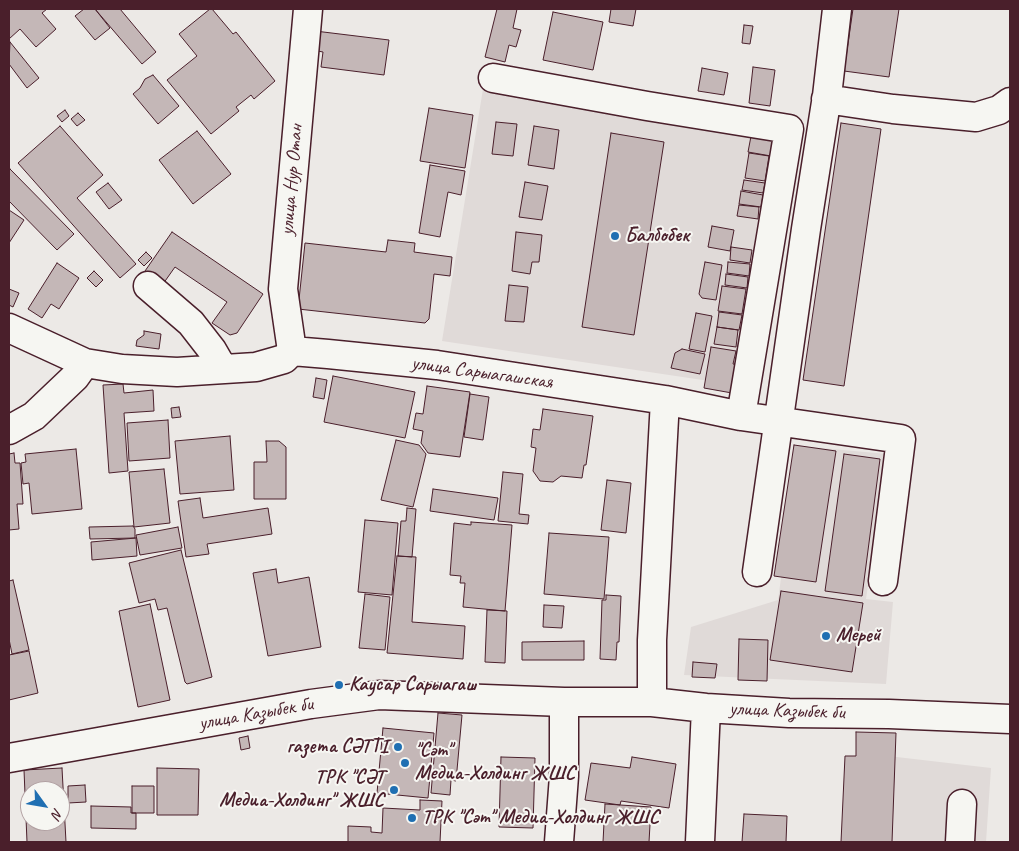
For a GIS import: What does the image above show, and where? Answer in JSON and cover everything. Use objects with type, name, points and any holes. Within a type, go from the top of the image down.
[{"type":"street","name":"улица Нур Отан","points":[[292,351],[283,289],[308,9]]},
{"type":"street","points":[[757,572],[838,9]]},
{"type":"street","points":[[493,78],[789,129],[741,416]]},
{"type":"street","points":[[826,99],[893,109],[976,117],[999,110],[1010,102]]},
{"type":"street","points":[[148,286],[191,323],[212,350],[223,369]]},
{"type":"street","points":[[9,328],[85,363],[122,369],[168,371],[256,367],[284,359],[292,351]]},
{"type":"street","name":"улица Сарыагашская","points":[[292,351],[437,365],[665,400],[741,416],[901,439],[883,581]]},
{"type":"street","points":[[9,430],[34,416],[75,377],[85,363]]},
{"type":"street","points":[[652,702],[652,640],[665,400]]},
{"type":"street","name":"улица Казыбек би","points":[[9,758],[311,704],[379,695],[564,702],[652,702],[706,708],[789,713],[899,714],[1010,719]]},
{"type":"street","points":[[559,842],[564,776],[564,702]]},
{"type":"street","points":[[700,842],[706,708]]},
{"type":"street","points":[[960,842],[962,804]]},
{"type":"shaded area","name":"Балбобек","points":[[483,89],[769,136],[736,385],[442,341]]},
{"type":"shaded area","points":[[799,446],[887,454],[866,599],[893,602],[886,684],[684,675],[691,627],[778,600]]},
{"type":"shaded area","points":[[871,754],[991,768],[986,842],[866,842]]},
{"type":"building","points":[[9,9],[47,9],[42,13],[56,29],[36,47],[20,29],[9,39]]},
{"type":"building","points":[[84,9],[95,9],[110,28],[95,40],[75,16]]},
{"type":"building","points":[[95,9],[120,9],[156,52],[142,64]]},
{"type":"building","points":[[210,9],[233,34],[236,32],[275,81],[254,99],[251,95],[236,107],[239,111],[211,134],[167,80],[197,56],[179,34]]},
{"type":"building","points":[[497,9],[517,9],[513,28],[521,30],[516,47],[509,45],[505,62],[485,57]]},
{"type":"building","points":[[611,9],[636,9],[633,26],[609,22]]},
{"type":"building","points":[[853,9],[899,9],[889,77],[844,71]]},
{"type":"building","points":[[553,12],[603,22],[593,70],[543,60]]},
{"type":"building","points":[[744,25],[753,26],[750,44],[742,43]]},
{"type":"building","points":[[315,31],[389,40],[384,75],[321,67],[323,52],[312,50]]},
{"type":"building","points":[[10,42],[39,78],[27,88],[9,64]]},
{"type":"building","points":[[753,67],[775,70],[770,106],[749,103]]},
{"type":"building","points":[[702,68],[728,73],[724,95],[698,91]]},
{"type":"building","points":[[153,75],[179,106],[158,124],[133,94],[140,88],[145,79]]},
{"type":"building","points":[[429,108],[473,115],[465,168],[420,161]]},
{"type":"building","points":[[65,110],[69,116],[62,122],[57,116]]},
{"type":"building","points":[[78,113],[85,120],[77,126],[71,119]]},
{"type":"building","points":[[496,122],[517,124],[513,156],[492,154]]},
{"type":"building","points":[[841,123],[881,129],[844,386],[803,380]]},
{"type":"building","points":[[60,126],[103,175],[77,198],[136,264],[120,278],[18,163]]},
{"type":"building","points":[[534,126],[559,130],[554,169],[528,165]]},
{"type":"building","points":[[197,131],[231,174],[193,204],[159,160]]},
{"type":"building","points":[[752,131],[775,134],[771,156],[748,152]]},
{"type":"building","points":[[611,133],[664,142],[634,335],[582,327]]},
{"type":"building","points":[[749,153],[769,156],[765,181],[745,178]]},
{"type":"building","points":[[430,165],[465,171],[461,195],[448,192],[440,237],[419,233]]},
{"type":"building","points":[[10,169],[74,234],[57,250],[9,201]]},
{"type":"building","points":[[744,180],[765,183],[763,193],[742,190]]},
{"type":"building","points":[[525,182],[548,186],[542,220],[519,217]]},
{"type":"building","points":[[108,183],[122,200],[109,209],[96,192]]},
{"type":"building","points":[[741,191],[763,195],[761,207],[739,204]]},
{"type":"building","points":[[739,205],[759,207],[758,219],[737,216]]},
{"type":"building","points":[[9,210],[24,220],[9,243]]},
{"type":"building","points":[[712,226],[734,230],[730,251],[708,247]]},
{"type":"building","points":[[172,232],[263,294],[237,333],[230,335],[212,323],[227,302],[175,267],[163,284],[145,271]]},
{"type":"building","points":[[516,232],[542,235],[539,262],[532,262],[530,274],[512,271]]},
{"type":"building","points":[[388,240],[415,243],[414,252],[452,257],[450,276],[434,274],[429,319],[425,323],[298,309],[305,243],[386,252]]},
{"type":"building","points":[[731,247],[752,250],[750,263],[730,260]]},
{"type":"building","points":[[146,252],[152,258],[144,266],[138,260]]},
{"type":"building","points":[[705,262],[722,265],[716,300],[702,298],[699,294]]},
{"type":"building","points":[[728,262],[750,264],[749,276],[727,273]]},
{"type":"building","points":[[57,263],[79,278],[59,309],[51,304],[42,318],[28,309]]},
{"type":"building","points":[[94,271],[103,280],[96,287],[87,278]]},
{"type":"building","points":[[726,274],[748,277],[747,288],[725,285]]},
{"type":"building","points":[[509,285],[528,287],[524,322],[505,321]]},
{"type":"building","points":[[722,286],[746,289],[742,314],[718,311]]},
{"type":"building","points":[[9,289],[19,293],[13,307],[9,305]]},
{"type":"building","points":[[719,312],[742,315],[739,330],[717,327]]},
{"type":"building","points":[[696,313],[712,316],[705,352],[689,349]]},
{"type":"building","points":[[717,327],[738,330],[736,347],[714,344]]},
{"type":"building","points":[[144,331],[161,334],[159,349],[136,346],[137,340],[144,335]]},
{"type":"building","points":[[711,347],[736,351],[733,364],[738,365],[732,393],[704,388]]},
{"type":"building","points":[[682,349],[705,354],[700,374],[671,368],[675,353]]},
{"type":"building","points":[[333,376],[415,392],[405,438],[324,422]]},
{"type":"building","points":[[316,378],[327,380],[324,399],[313,397]]},
{"type":"building","points":[[123,384],[124,393],[153,390],[154,411],[124,413],[128,471],[109,473],[103,385]]},
{"type":"building","points":[[427,386],[470,392],[460,457],[428,453],[421,443],[423,431],[413,429],[416,413],[423,414]]},
{"type":"building","points":[[470,394],[489,397],[483,440],[464,437]]},
{"type":"building","points":[[179,407],[181,417],[172,418],[171,408]]},
{"type":"building","points":[[543,409],[593,416],[586,465],[584,465],[582,478],[561,476],[553,482],[540,481],[533,471],[536,448],[531,447],[533,429],[540,430]]},
{"type":"building","points":[[168,420],[170,458],[129,461],[127,423]]},
{"type":"building","points":[[230,436],[234,490],[180,494],[175,441]]},
{"type":"building","points":[[396,440],[419,445],[426,454],[413,507],[381,500]]},
{"type":"building","points":[[266,441],[279,441],[286,447],[286,499],[254,499],[254,462],[267,462]]},
{"type":"building","points":[[794,445],[836,451],[816,582],[774,576]]},
{"type":"building","points":[[76,449],[82,509],[32,514],[29,483],[23,484],[21,463],[26,462],[25,454]]},
{"type":"building","points":[[14,453],[15,463],[20,463],[23,504],[17,504],[19,529],[9,530],[9,454]]},
{"type":"building","points":[[844,454],[880,459],[862,596],[825,591]]},
{"type":"building","points":[[164,469],[170,523],[134,527],[129,472]]},
{"type":"building","points":[[503,472],[523,474],[519,514],[529,515],[528,524],[498,521]]},
{"type":"building","points":[[607,480],[631,483],[626,533],[601,530]]},
{"type":"building","points":[[433,489],[498,498],[494,520],[430,511]]},
{"type":"building","points":[[200,498],[203,518],[268,508],[272,534],[207,544],[209,554],[186,557],[178,501]]},
{"type":"building","points":[[407,508],[416,509],[412,557],[398,556],[401,521],[406,521]]},
{"type":"building","points":[[365,520],[398,523],[392,595],[358,592]]},
{"type":"building","points":[[471,522],[512,525],[505,611],[463,607],[465,583],[460,583],[461,576],[450,575],[454,523],[471,525]]},
{"type":"building","points":[[133,526],[135,538],[90,539],[89,527]]},
{"type":"building","points":[[178,527],[182,548],[140,555],[136,535]]},
{"type":"building","points":[[549,533],[609,537],[604,599],[544,594]]},
{"type":"building","points":[[136,538],[137,556],[92,560],[91,542]]},
{"type":"building","points":[[181,550],[212,677],[187,684],[167,608],[158,610],[155,599],[139,603],[129,563]]},
{"type":"building","points":[[397,556],[416,557],[412,622],[465,626],[463,659],[387,653]]},
{"type":"building","points":[[276,569],[278,583],[309,577],[321,647],[268,656],[253,573]]},
{"type":"building","points":[[13,580],[29,650],[12,654],[9,639],[9,581]]},
{"type":"building","points":[[781,591],[863,603],[852,672],[770,660]]},
{"type":"building","points":[[365,594],[390,597],[385,650],[359,648]]},
{"type":"building","points":[[606,595],[621,596],[619,642],[617,642],[616,660],[600,659],[602,600],[606,600]]},
{"type":"building","points":[[150,604],[170,700],[138,707],[119,611]]},
{"type":"building","points":[[544,605],[564,606],[562,628],[543,627]]},
{"type":"building","points":[[487,610],[507,611],[505,663],[485,662]]},
{"type":"building","points":[[739,639],[768,640],[767,681],[738,680]]},
{"type":"building","points":[[584,641],[584,660],[522,660],[522,642]]},
{"type":"building","points":[[29,651],[38,693],[9,700],[9,655]]},
{"type":"building","points":[[693,662],[717,664],[715,678],[692,677]]},
{"type":"building","points":[[438,713],[462,715],[456,781],[451,780],[450,795],[431,793]]},
{"type":"building","name":"\"Сәт\" Медиа-Холдинг ЖШС","points":[[383,728],[434,733],[428,798],[377,793]]},
{"type":"building","points":[[856,732],[896,733],[892,842],[841,842],[845,756],[856,756]]},
{"type":"building","points":[[248,736],[250,748],[241,750],[239,738]]},
{"type":"building","points":[[501,757],[535,758],[533,828],[499,827]]},
{"type":"building","points":[[632,757],[676,764],[669,808],[621,801],[620,805],[585,800],[591,763],[630,768]]},
{"type":"building","points":[[62,768],[63,781],[24,781],[24,770]]},
{"type":"building","points":[[157,768],[199,769],[198,815],[157,815]]},
{"type":"building","points":[[85,785],[86,802],[70,803],[70,786]]},
{"type":"building","points":[[132,786],[154,786],[154,813],[132,813]]},
{"type":"building","name":"ТРК \"Сәт\" Медиа-Холдинг ЖШС","points":[[420,800],[442,801],[440,842],[348,842],[348,826],[371,827],[371,832],[382,833],[383,808],[420,810]]},
{"type":"building","points":[[605,804],[651,807],[649,842],[603,842]]},
{"type":"building","points":[[91,806],[131,807],[131,813],[136,813],[136,829],[91,828]]},
{"type":"building","points":[[744,814],[787,816],[786,842],[742,842]]},
{"type":"building","points":[[27,831],[65,831],[66,842],[27,842]]},
{"type":"place","name":"Балбобек","points":[[615,236]]},
{"type":"place","name":"Мерей","points":[[826,636]]},
{"type":"place","name":"Каусар Сарыагаш","points":[[339,685]]},
{"type":"place","name":"газета СӘТТІ","points":[[398,747]]},
{"type":"place","name":"\"Сәт\" Медиа-Холдинг ЖШС","points":[[405,763]]},
{"type":"place","name":"ТРК \"СӘТ Медиа-Холдинг\" ЖШС","points":[[394,790]]},
{"type":"place","name":"ТРК \"Сәт\" Медиа-Холдинг ЖШС","points":[[412,818]]}]
